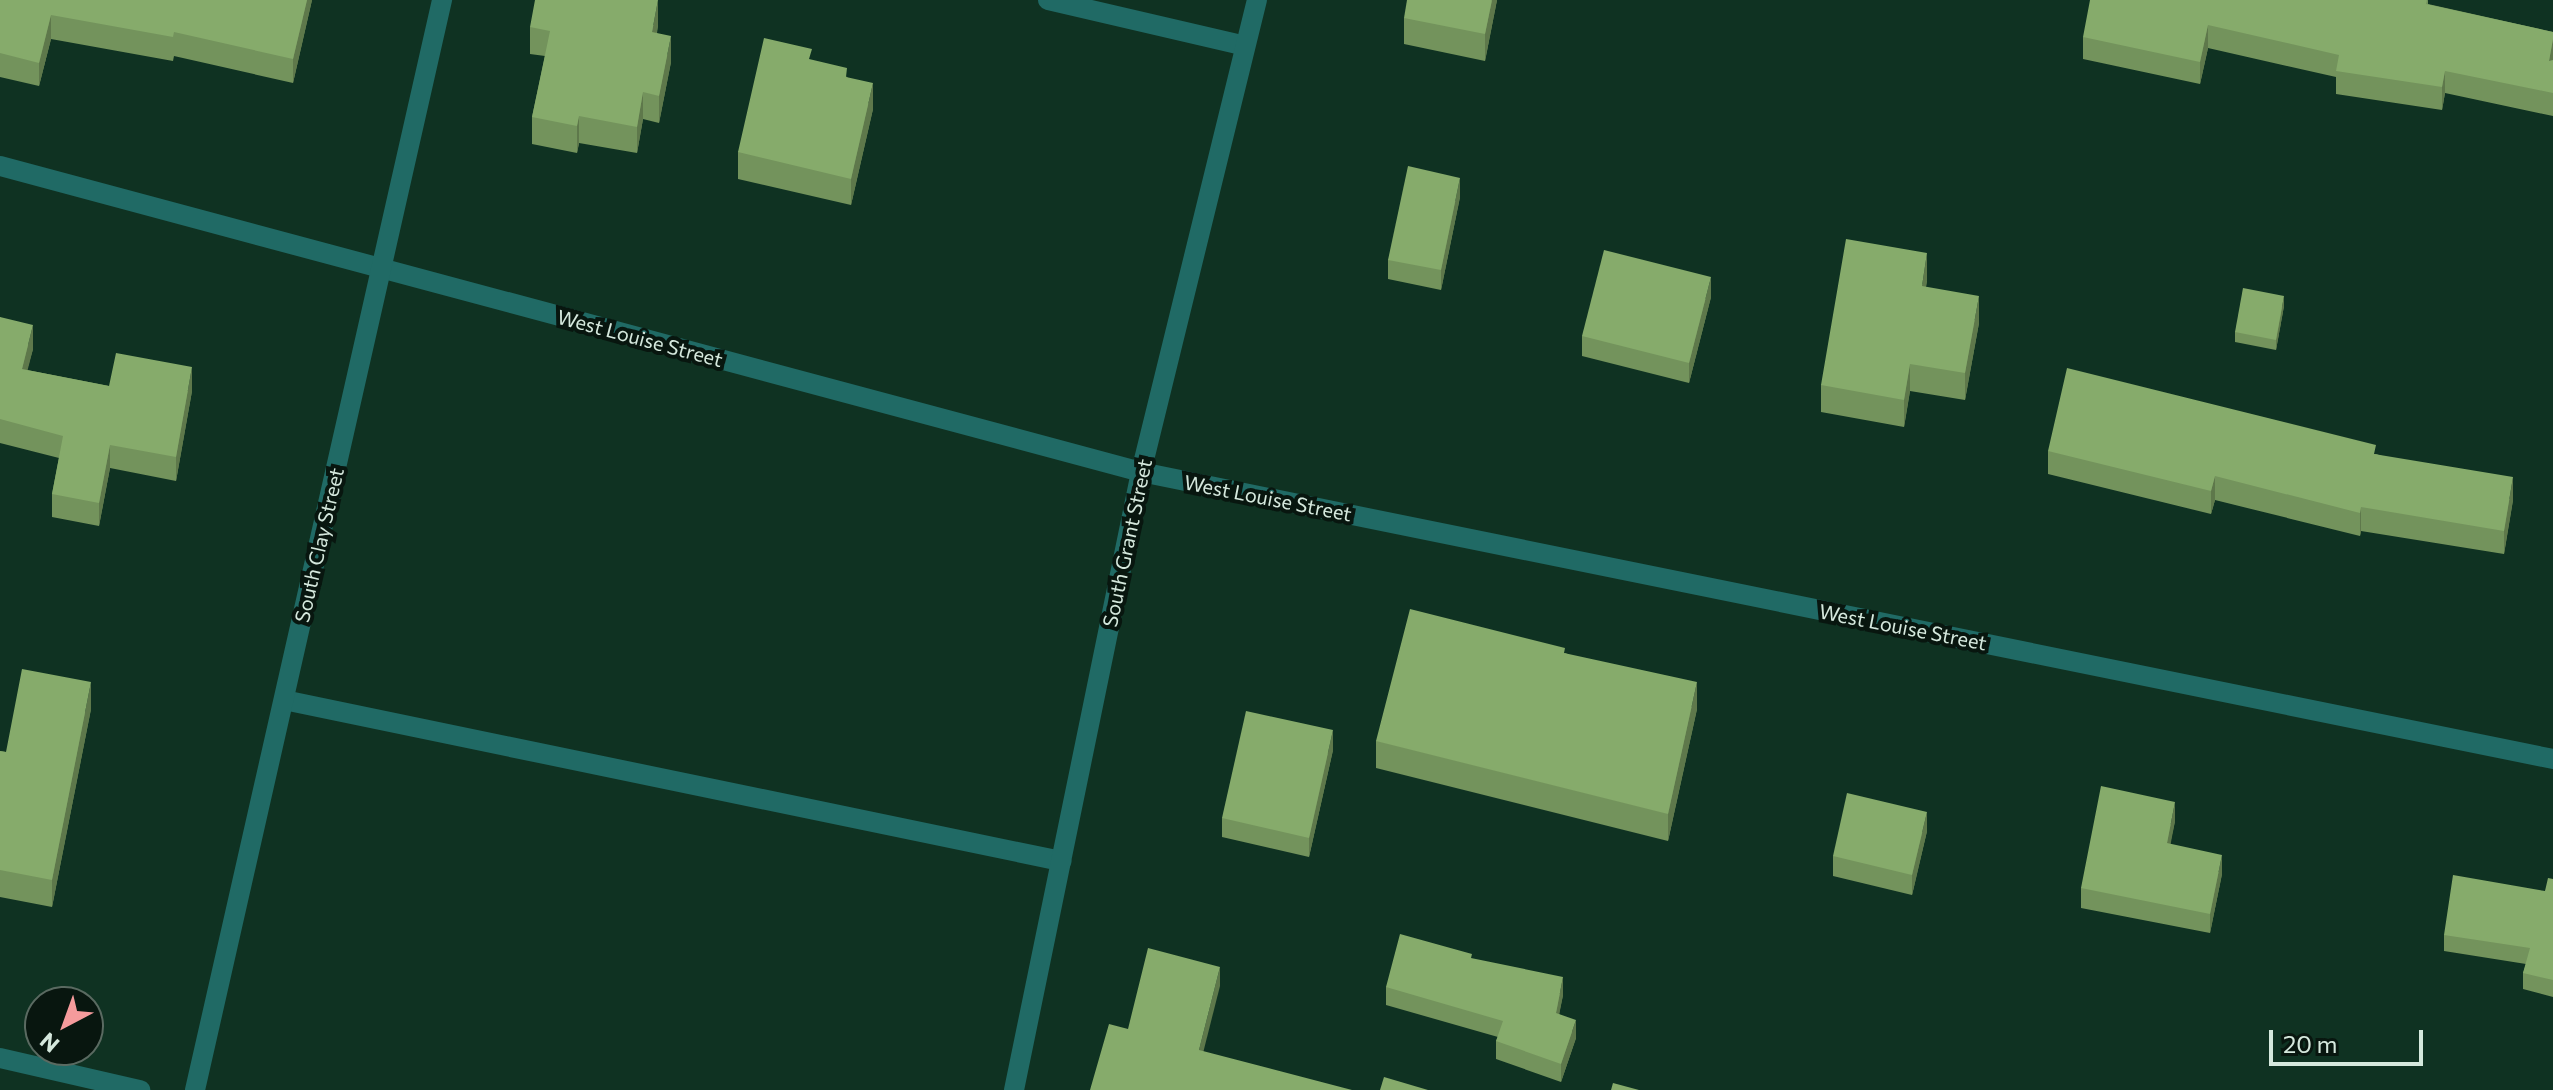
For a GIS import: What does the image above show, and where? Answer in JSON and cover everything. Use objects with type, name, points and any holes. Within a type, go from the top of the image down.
[{"type":"street","name":"South Clay Street","points":[[195,1090],[442,0]]},
{"type":"street","points":[[1048,0],[1245,46]]},
{"type":"street","name":"South Grant Street","points":[[1014,1090],[1141,472],[1257,0]]},
{"type":"street","name":"West Louise Street","points":[[0,166],[1141,472],[2553,759]]},
{"type":"street","points":[[284,700],[1061,861]]},
{"type":"street","points":[[0,1058],[140,1090]]},
{"type":"building","points":[[0,0],[307,0],[293,59],[174,32],[173,37],[51,15],[39,63],[0,53]]},
{"type":"building","points":[[535,0],[658,0],[652,32],[671,36],[659,96],[643,92],[637,127],[579,116],[577,126],[532,117],[550,31],[530,27]]},
{"type":"building","points":[[1407,0],[1492,0],[1485,34],[1404,18]]},
{"type":"building","points":[[2090,0],[2427,0],[2426,4],[2553,32],[2549,61],[2553,60],[2553,93],[2445,71],[2442,87],[2336,71],[2339,55],[2208,25],[2200,62],[2083,37]]},
{"type":"building","points":[[764,38],[812,49],[809,59],[847,68],[846,77],[873,83],[851,179],[738,152]]},
{"type":"building","points":[[1408,166],[1460,178],[1441,270],[1388,260]]},
{"type":"building","points":[[1846,239],[1927,253],[1922,286],[1979,296],[1965,373],[1910,364],[1904,400],[1821,385]]},
{"type":"building","points":[[1604,250],[1711,277],[1689,363],[1582,336]]},
{"type":"building","points":[[2243,288],[2284,296],[2276,340],[2235,332]]},
{"type":"building","points":[[0,317],[33,325],[22,369],[109,386],[116,353],[192,367],[176,457],[110,445],[99,503],[52,494],[63,436],[0,419]]},
{"type":"building","points":[[2067,368],[2376,445],[2374,454],[2513,477],[2504,531],[2361,507],[2360,513],[2215,476],[2211,491],[2048,451]]},
{"type":"building","points":[[1410,609],[1565,648],[1564,653],[1697,682],[1668,814],[1376,741]]},
{"type":"building","points":[[22,669],[91,682],[52,880],[0,870],[0,751],[6,752]]},
{"type":"building","points":[[1246,711],[1333,730],[1309,838],[1222,818]]},
{"type":"building","points":[[2101,786],[2175,802],[2167,843],[2222,855],[2210,914],[2081,888]]},
{"type":"building","points":[[1847,793],[1927,812],[1912,875],[1833,856]]},
{"type":"building","points":[[2453,875],[2545,891],[2548,878],[2553,879],[2553,980],[2523,973],[2530,948],[2444,935]]},
{"type":"building","points":[[1400,934],[1472,954],[1471,958],[1563,977],[1556,1013],[1576,1020],[1561,1064],[1496,1041],[1503,1021],[1386,987]]},
{"type":"building","points":[[1148,948],[1220,967],[1199,1050],[1352,1090],[1090,1090],[1109,1024],[1128,1029]]},
{"type":"building","points":[[1384,1077],[1428,1090],[1380,1090]]},
{"type":"building","points":[[1613,1083],[1639,1090],[1611,1090]]}]
